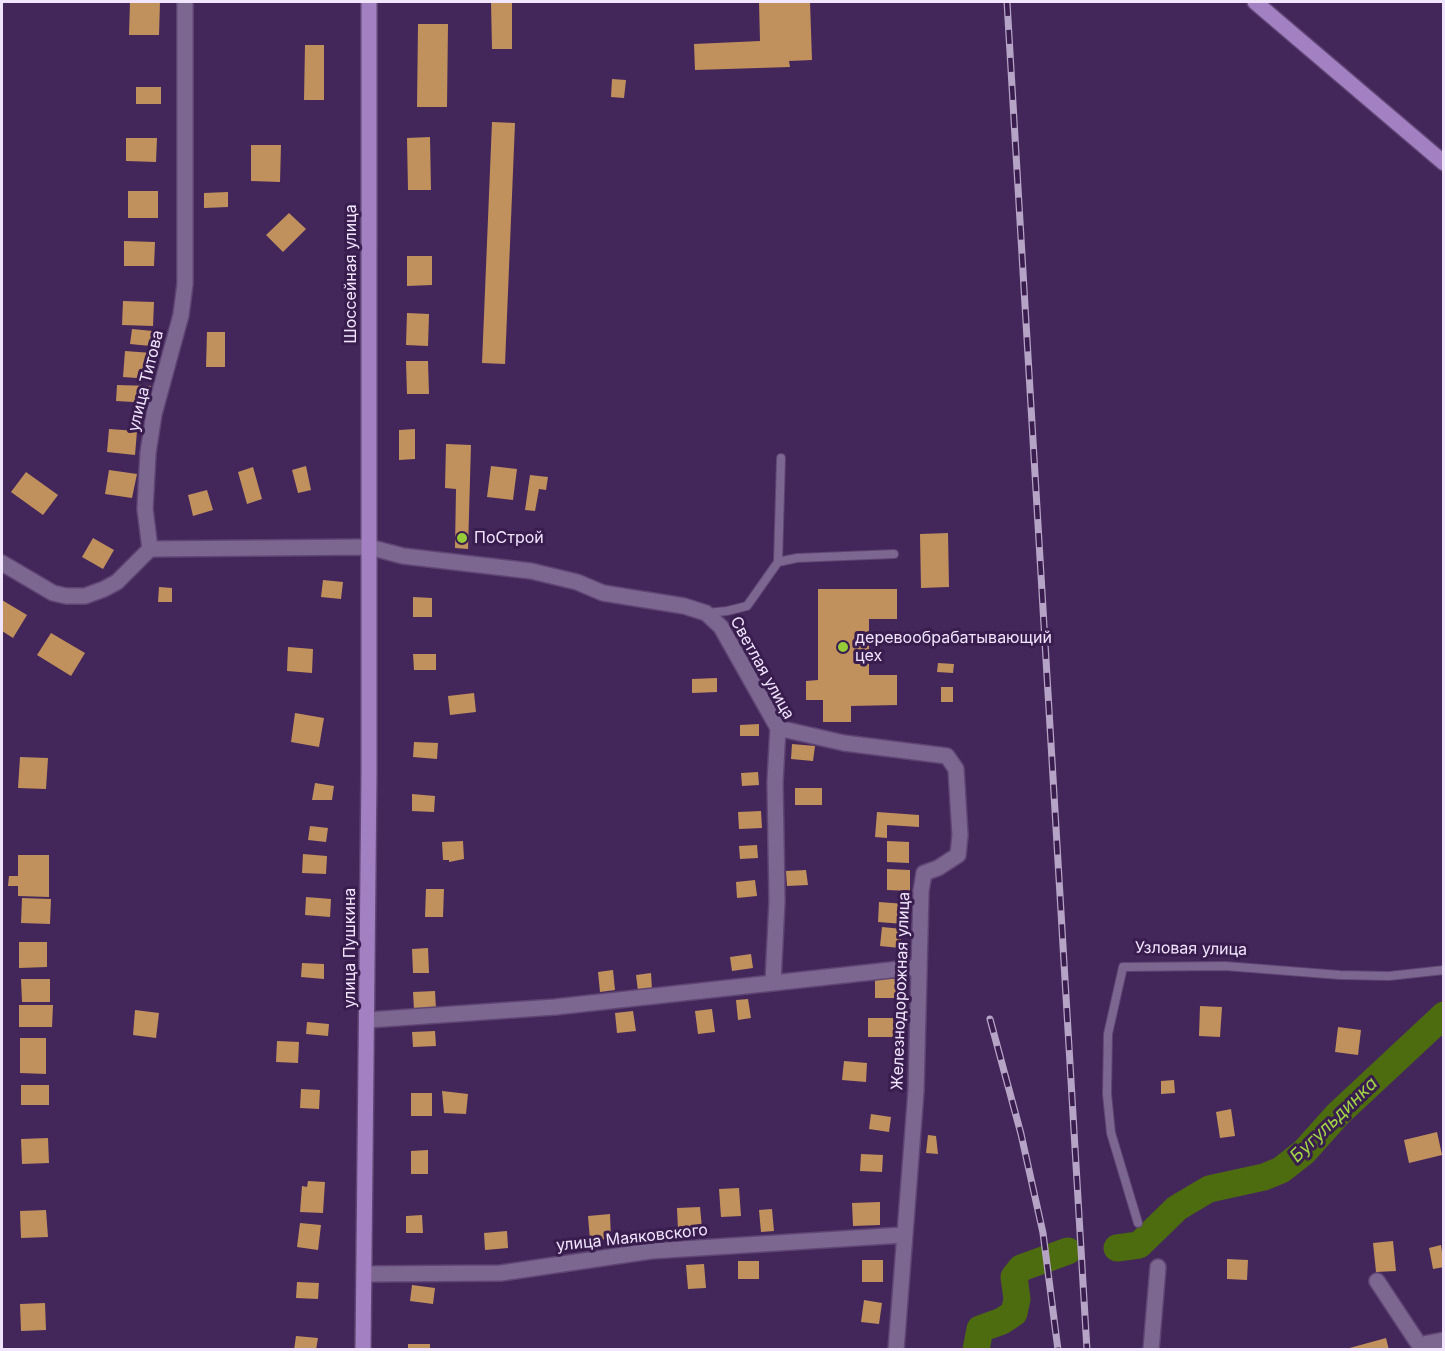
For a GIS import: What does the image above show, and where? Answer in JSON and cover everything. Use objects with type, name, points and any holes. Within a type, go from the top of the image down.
[{"type":"main road","name":"Шоссейная улица","points":[[369,2],[369,548]]},
{"type":"main road","points":[[1255,2],[1443,163]]},
{"type":"main road","name":"улица Пушкина","points":[[363,1350],[368,1020],[369,548]]},
{"type":"street","name":"улица Титова","points":[[150,549],[145,509],[148,453],[154,414],[181,315],[185,284],[185,2]]},
{"type":"street","points":[[2,563],[53,593],[85,596],[104,590],[117,582],[150,549],[369,548]]},
{"type":"street","name":"Светлая улица","points":[[369,548],[403,556],[531,571],[577,582],[603,594],[684,606],[706,613],[721,627],[778,728],[775,782],[777,902],[773,982]]},
{"type":"street","name":"Железнодорожная улица","points":[[778,728],[844,743],[947,756],[956,769],[960,835],[958,855],[938,868],[924,873],[918,967],[916,1092],[903,1235],[896,1350]]},
{"type":"street","points":[[368,1020],[555,1007],[918,967]]},
{"type":"street","name":"улица Маяковского","points":[[365,1274],[501,1273],[651,1251],[903,1235]]},
{"type":"street","points":[[1151,1350],[1158,1267]]},
{"type":"street","points":[[1377,1281],[1421,1348],[1443,1340]]},
{"type":"lane","points":[[706,613],[747,606],[778,562],[781,458]]},
{"type":"lane","points":[[778,562],[797,558],[894,554]]},
{"type":"lane","name":"Узловая улица","points":[[1138,1223],[1111,1133],[1107,1094],[1108,1034],[1123,967],[1225,966],[1340,975],[1389,976],[1443,970]]},
{"type":"building","points":[[130,2],[160,2],[159,35],[129,35]]},
{"type":"building","points":[[491,2],[512,2],[512,49],[492,49]]},
{"type":"building","points":[[759,2],[810,2],[812,60],[789,61],[790,67],[695,70],[694,44],[760,41]]},
{"type":"building","points":[[418,24],[448,24],[447,107],[417,107]]},
{"type":"building","points":[[305,45],[324,45],[324,100],[304,100]]},
{"type":"building","points":[[612,79],[626,80],[624,98],[611,97]]},
{"type":"building","points":[[136,87],[161,87],[161,104],[136,104]]},
{"type":"building","points":[[492,122],[515,123],[505,364],[482,363]]},
{"type":"building","points":[[430,137],[431,190],[408,190],[407,138]]},
{"type":"building","points":[[126,138],[157,138],[156,162],[126,161]]},
{"type":"building","points":[[251,145],[281,145],[280,182],[251,181]]},
{"type":"building","points":[[128,191],[158,191],[158,218],[128,218]]},
{"type":"building","points":[[228,192],[228,207],[204,208],[204,193]]},
{"type":"building","points":[[289,213],[306,229],[283,252],[266,235]]},
{"type":"building","points":[[124,241],[155,242],[154,266],[124,266]]},
{"type":"building","points":[[407,256],[432,256],[432,285],[407,286]]},
{"type":"building","points":[[123,301],[154,302],[153,326],[122,325]]},
{"type":"building","points":[[407,313],[429,314],[428,346],[406,345]]},
{"type":"building","points":[[132,329],[163,332],[161,347],[130,344]]},
{"type":"building","points":[[207,332],[225,332],[225,367],[206,367]]},
{"type":"building","points":[[125,351],[152,353],[150,379],[123,377]]},
{"type":"building","points":[[406,361],[428,361],[429,394],[407,394]]},
{"type":"building","points":[[117,385],[151,386],[150,403],[116,401]]},
{"type":"building","points":[[109,429],[137,431],[135,455],[107,452]]},
{"type":"building","points":[[415,429],[415,459],[399,460],[399,430]]},
{"type":"building","points":[[446,444],[471,445],[468,549],[455,548],[456,489],[445,488]]},
{"type":"building","points":[[306,466],[311,490],[298,493],[292,470]]},
{"type":"building","points":[[491,466],[517,469],[513,500],[487,497]]},
{"type":"building","points":[[253,467],[262,499],[247,504],[238,472]]},
{"type":"building","points":[[109,470],[137,474],[132,498],[105,494]]},
{"type":"building","points":[[26,472],[58,495],[43,515],[11,492]]},
{"type":"building","points":[[530,475],[548,477],[546,490],[539,489],[535,511],[525,510]]},
{"type":"building","points":[[207,490],[213,510],[193,516],[188,495]]},
{"type":"building","points":[[948,533],[949,587],[921,588],[920,534]]},
{"type":"building","points":[[93,538],[114,550],[103,569],[82,557]]},
{"type":"building","points":[[323,580],[343,582],[341,599],[321,597]]},
{"type":"building","points":[[159,587],[172,588],[172,602],[158,602]]},
{"type":"building","name":"деревообрабатывающий цех","points":[[818,589],[897,589],[897,619],[869,619],[869,675],[897,675],[897,705],[851,706],[851,722],[823,722],[823,700],[806,700],[806,681],[818,680]]},
{"type":"building","points":[[413,597],[432,598],[432,617],[413,617]]},
{"type":"building","points":[[2,600],[27,615],[13,638],[2,631]]},
{"type":"building","points":[[51,633],[85,653],[71,676],[37,655]]},
{"type":"building","points":[[288,647],[313,649],[312,673],[287,671]]},
{"type":"building","points":[[413,654],[436,654],[436,670],[414,670]]},
{"type":"building","points":[[938,663],[954,664],[953,673],[937,672]]},
{"type":"building","points":[[717,678],[717,692],[692,693],[692,679]]},
{"type":"building","points":[[941,687],[953,687],[953,702],[941,702]]},
{"type":"building","points":[[474,693],[476,712],[450,715],[448,696]]},
{"type":"building","points":[[295,713],[324,718],[319,747],[291,742]]},
{"type":"building","points":[[759,724],[759,736],[740,736],[740,725]]},
{"type":"building","points":[[414,742],[438,743],[437,759],[413,757]]},
{"type":"building","points":[[792,744],[815,746],[813,761],[791,759]]},
{"type":"building","points":[[20,757],[48,758],[46,789],[18,788]]},
{"type":"building","points":[[758,772],[759,785],[742,786],[741,773]]},
{"type":"building","points":[[315,783],[334,786],[332,800],[312,800]]},
{"type":"building","points":[[795,788],[822,788],[822,805],[795,805]]},
{"type":"building","points":[[412,794],[435,796],[434,812],[412,811]]},
{"type":"building","points":[[761,811],[762,828],[739,829],[738,812]]},
{"type":"building","points":[[877,812],[919,815],[919,827],[887,825],[887,838],[875,837]]},
{"type":"building","points":[[310,826],[328,828],[326,842],[308,840]]},
{"type":"building","points":[[463,841],[464,859],[449,862],[449,860],[443,860],[442,842]]},
{"type":"building","points":[[887,841],[909,842],[909,863],[887,862]]},
{"type":"building","points":[[757,845],[758,858],[740,859],[739,846]]},
{"type":"building","points":[[303,854],[327,856],[326,874],[302,873]]},
{"type":"building","points":[[18,855],[49,855],[49,897],[18,896],[18,886],[8,886],[9,876],[18,876]]},
{"type":"building","points":[[887,869],[910,870],[910,891],[887,890]]},
{"type":"building","points":[[806,870],[808,885],[787,886],[786,871]]},
{"type":"building","points":[[755,880],[757,896],[737,898],[736,882]]},
{"type":"building","points":[[426,889],[444,889],[443,917],[425,917]]},
{"type":"building","points":[[306,897],[331,899],[330,917],[305,915]]},
{"type":"building","points":[[22,898],[51,899],[50,924],[21,923]]},
{"type":"building","points":[[879,902],[905,904],[904,924],[878,922]]},
{"type":"building","points":[[882,927],[902,929],[900,948],[880,946]]},
{"type":"building","points":[[19,942],[47,942],[47,967],[19,968]]},
{"type":"building","points":[[428,948],[429,973],[413,973],[412,949]]},
{"type":"building","points":[[751,954],[753,968],[732,971],[730,957]]},
{"type":"building","points":[[302,963],[324,964],[324,979],[301,977]]},
{"type":"building","points":[[613,970],[615,990],[600,992],[598,972]]},
{"type":"building","points":[[651,973],[652,990],[638,991],[636,975]]},
{"type":"building","points":[[21,979],[50,979],[50,1002],[22,1002]]},
{"type":"building","points":[[875,979],[896,979],[896,998],[875,998]]},
{"type":"building","points":[[435,991],[436,1009],[414,1010],[413,992]]},
{"type":"building","points":[[748,999],[751,1018],[738,1020],[736,1000]]},
{"type":"building","points":[[19,1005],[53,1005],[52,1027],[19,1027]]},
{"type":"building","points":[[1200,1006],[1222,1007],[1220,1037],[1199,1036]]},
{"type":"building","points":[[712,1009],[715,1032],[698,1034],[695,1011]]},
{"type":"building","points":[[135,1010],[159,1013],[156,1038],[133,1035]]},
{"type":"building","points":[[633,1011],[636,1031],[617,1033],[615,1013]]},
{"type":"building","points":[[868,1018],[893,1018],[894,1037],[868,1037]]},
{"type":"building","points":[[307,1022],[329,1024],[328,1036],[306,1034]]},
{"type":"building","points":[[1338,1027],[1361,1030],[1358,1055],[1335,1052]]},
{"type":"building","points":[[435,1031],[436,1046],[413,1047],[412,1032]]},
{"type":"building","points":[[20,1038],[46,1038],[46,1074],[20,1073]]},
{"type":"building","points":[[277,1041],[299,1042],[298,1063],[276,1062]]},
{"type":"building","points":[[844,1061],[867,1063],[866,1082],[842,1080]]},
{"type":"building","points":[[1174,1080],[1175,1093],[1161,1094],[1161,1081]]},
{"type":"building","points":[[21,1085],[49,1085],[49,1105],[21,1105]]},
{"type":"building","points":[[301,1089],[320,1090],[319,1109],[300,1108]]},
{"type":"building","points":[[442,1091],[468,1094],[466,1114],[444,1113]]},
{"type":"building","points":[[411,1093],[432,1093],[432,1116],[411,1116]]},
{"type":"building","points":[[1231,1109],[1235,1136],[1220,1138],[1216,1112]]},
{"type":"building","points":[[871,1114],[891,1117],[889,1132],[869,1129]]},
{"type":"building","points":[[1437,1132],[1442,1155],[1409,1163],[1404,1140]]},
{"type":"building","points":[[928,1135],[936,1136],[938,1154],[926,1153]]},
{"type":"building","points":[[48,1138],[49,1163],[22,1164],[21,1139]]},
{"type":"building","points":[[428,1150],[428,1174],[411,1174],[411,1151]]},
{"type":"building","points":[[861,1154],[883,1155],[882,1172],[860,1171]]},
{"type":"building","points":[[308,1181],[325,1182],[323,1213],[300,1212],[302,1186],[307,1187]]},
{"type":"building","points":[[739,1188],[741,1216],[721,1217],[719,1189]]},
{"type":"building","points":[[880,1202],[880,1225],[853,1226],[852,1203]]},
{"type":"building","points":[[700,1207],[702,1228],[678,1229],[677,1208]]},
{"type":"building","points":[[772,1209],[774,1231],[761,1232],[759,1210]]},
{"type":"building","points":[[46,1210],[48,1237],[21,1238],[20,1211]]},
{"type":"building","points":[[610,1214],[611,1239],[590,1240],[588,1216]]},
{"type":"building","points":[[422,1215],[423,1233],[406,1233],[406,1216]]},
{"type":"building","points":[[300,1223],[321,1225],[318,1250],[297,1247]]},
{"type":"building","points":[[507,1231],[508,1248],[485,1250],[484,1233]]},
{"type":"building","points":[[1393,1241],[1396,1271],[1376,1272],[1373,1243]]},
{"type":"building","points":[[1441,1245],[1444,1267],[1433,1269],[1429,1248]]},
{"type":"building","points":[[1227,1259],[1248,1260],[1247,1280],[1227,1279]]},
{"type":"building","points":[[862,1260],[883,1260],[883,1282],[862,1282]]},
{"type":"building","points":[[738,1261],[759,1261],[759,1279],[738,1279]]},
{"type":"building","points":[[704,1264],[706,1288],[688,1289],[686,1265]]},
{"type":"building","points":[[297,1282],[319,1283],[318,1299],[296,1298]]},
{"type":"building","points":[[412,1285],[435,1288],[433,1304],[410,1301]]},
{"type":"building","points":[[864,1300],[882,1303],[879,1324],[861,1322]]},
{"type":"building","points":[[45,1303],[46,1330],[21,1331],[20,1304]]},
{"type":"building","points":[[296,1336],[318,1338],[316,1350],[294,1350]]},
{"type":"building","points":[[1386,1338],[1389,1350],[1346,1350],[1346,1349]]},
{"type":"building","points":[[408,1344],[430,1344],[430,1350],[408,1350]]},
{"type":"waterway","name":"Бугульдинка","points":[[1117,1248],[1139,1245],[1177,1208],[1209,1189],[1264,1177],[1281,1170],[1304,1152],[1338,1114],[1444,1015]]},
{"type":"waterway","name":"Бугульдинка","points":[[976,1350],[980,1329],[1002,1321],[1014,1313],[1017,1299],[1014,1277],[1021,1268],[1068,1251]]},
{"type":"railway","points":[[1007,2],[1087,1350]]},
{"type":"railway","points":[[990,1019],[1021,1134],[1043,1233],[1058,1350]]},
{"type":"place","name":"ПоСтрой","points":[[462,538]]},
{"type":"place","name":"деревообрабатывающий цех","points":[[843,647]]}]
